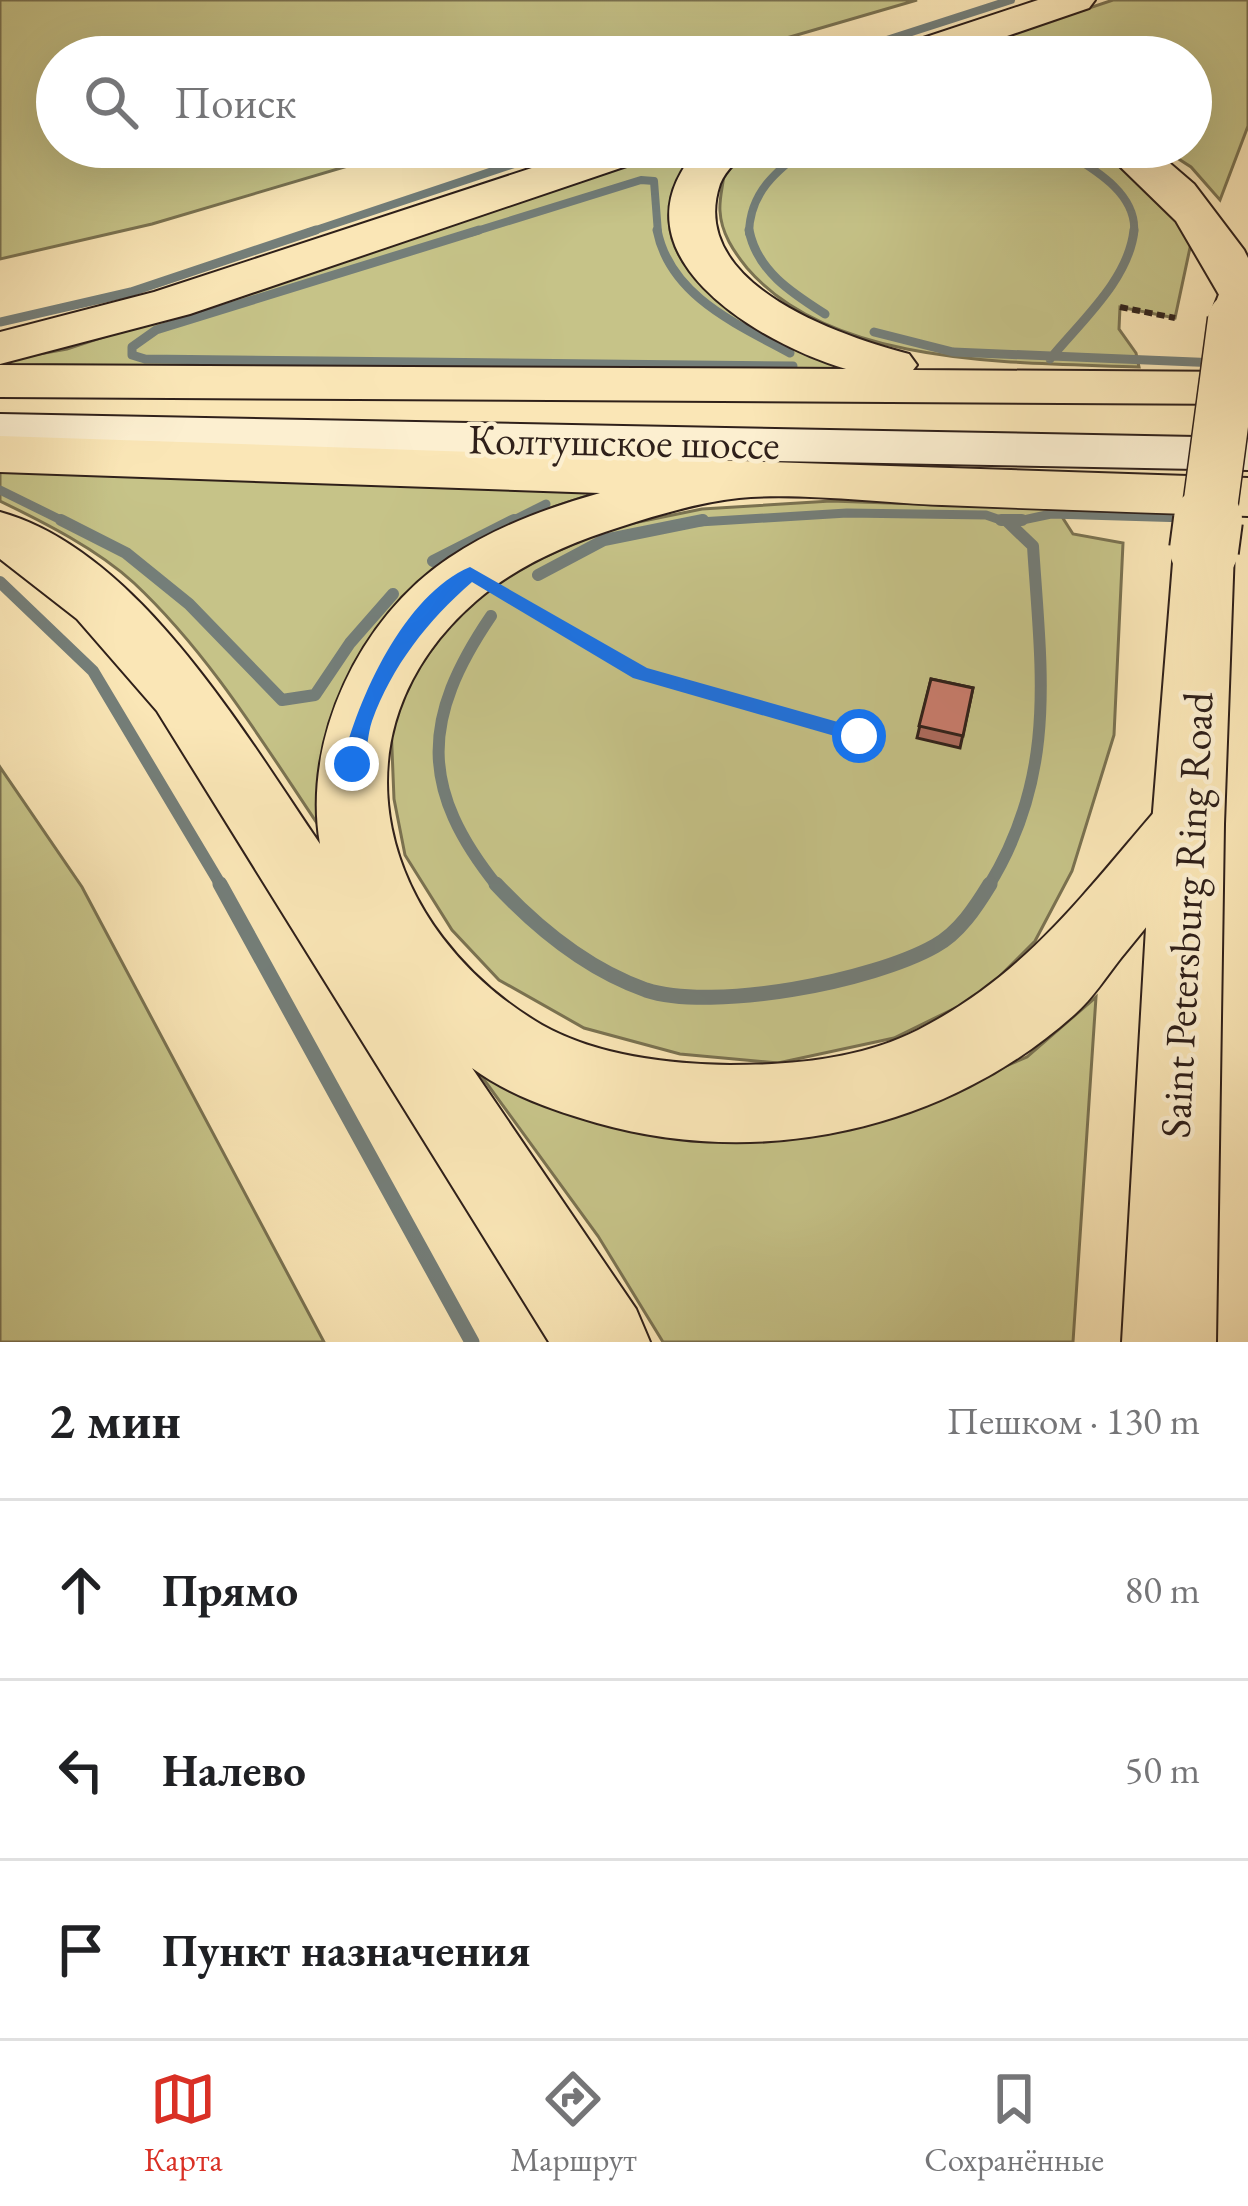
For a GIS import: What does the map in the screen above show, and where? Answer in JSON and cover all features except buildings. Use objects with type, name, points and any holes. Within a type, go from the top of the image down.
[{"type":"main road","points":[[969,36],[1076,0]]},
{"type":"main road","points":[[0,348],[172,303],[577,168]]},
{"type":"main road","points":[[705,168],[693,192],[693,214],[705,258],[733,292],[803,336],[862,358],[1000,384]]},
{"type":"main road","points":[[1148,168],[1185,197],[1213,235],[1242,297]]},
{"type":"main road","name":"Saint Petersburg Ring Road","points":[[1169,1342],[1188,824],[1204,550],[1242,297]]},
{"type":"main road","points":[[0,381],[1248,388]]},
{"type":"main road","name":"Колтушское шоссе","points":[[0,397],[1248,420]]},
{"type":"main road","name":"Колтушское шоссе","points":[[0,430],[1248,454]]},
{"type":"main road","points":[[0,454],[1248,496]]},
{"type":"main road","points":[[728,482],[589,514],[547,531],[470,573],[412,630],[392,657],[362,722],[348,800],[352,839],[364,879],[386,920],[422,971],[470,1022],[530,1058],[601,1088],[734,1104],[809,1100],[882,1085],[937,1062],[1049,988],[1188,824]]},
{"type":"main road","points":[[0,532],[81,585],[134,634],[181,693],[602,1342]]},
{"type":"path","points":[[1120,307],[1175,318]]},
{"type":"path","points":[[470,573],[640,673],[859,736]]},
{"type":"shaded area","points":[[0,0],[917,0],[793,36],[36,36],[36,168],[341,168],[152,224],[0,259]]},
{"type":"shaded area","points":[[1113,0],[1248,0],[1248,126],[1220,200],[1192,168],[1212,168],[1212,36],[1006,36]]},
{"type":"shaded area","points":[[616,168],[689,168],[675,190],[670,228],[682,260],[708,289],[743,313],[859,369],[0,365],[0,361],[67,349]]},
{"type":"shaded area","points":[[731,168],[1137,168],[1152,177],[1191,243],[1175,318],[1120,307],[1119,329],[1136,353],[1139,367],[984,360],[877,342],[827,325],[784,301],[747,268],[721,219],[724,174]]},
{"type":"shaded area","points":[[0,465],[611,488],[548,509],[484,539],[329,841],[239,707],[163,612],[104,559],[0,501]]},
{"type":"shaded area","points":[[831,501],[1057,509],[1073,534],[1123,543],[1114,735],[1072,871],[1035,941],[980,996],[894,1038],[778,1063],[680,1054],[584,1028],[499,980],[452,930],[405,855],[394,799],[391,725],[416,672],[458,612],[520,568],[609,528],[702,509]]},
{"type":"shaded area","points":[[0,767],[82,887],[324,1342],[0,1342]]},
{"type":"shaded area","points":[[1096,997],[1073,1342],[663,1342],[598,1236],[458,1044],[935,1096],[1027,1057]]},
{"type":"waterway","points":[[899,36],[1011,0]]},
{"type":"waterway","points":[[316,230],[502,168]]},
{"type":"waterway","points":[[749,231],[754,205],[783,168]]},
{"type":"waterway","points":[[1091,168],[1120,192],[1134,231]]},
{"type":"waterway","points":[[470,233],[641,180],[654,181],[658,233]]},
{"type":"waterway","points":[[0,322],[131,292],[316,230]]},
{"type":"waterway","points":[[307,233],[316,230]]},
{"type":"waterway","points":[[479,230],[156,330],[132,347],[132,355],[145,359],[793,366]]},
{"type":"waterway","points":[[657,230],[664,253],[691,290],[728,319],[790,353]]},
{"type":"waterway","points":[[749,231],[768,269],[825,314]]},
{"type":"waterway","points":[[1052,356],[1113,283],[1134,231]]},
{"type":"waterway","points":[[874,332],[953,352],[1052,356]]},
{"type":"waterway","points":[[1052,356],[1218,363]]},
{"type":"waterway","points":[[0,490],[64,522]]},
{"type":"waterway","points":[[514,520],[546,504]]},
{"type":"waterway","points":[[690,523],[847,513],[986,515],[1009,523]]},
{"type":"waterway","points":[[1009,523],[1051,514],[1187,518]]},
{"type":"waterway","points":[[433,561],[514,520]]},
{"type":"waterway","points":[[508,523],[514,520]]},
{"type":"waterway","points":[[690,523],[703,520]]},
{"type":"waterway","points":[[1001,520],[1022,520]]},
{"type":"waterway","points":[[64,522],[126,553],[189,604],[282,700],[315,695],[350,643],[393,594]]},
{"type":"waterway","points":[[683,523],[690,523]]},
{"type":"waterway","points":[[538,575],[604,540],[690,523]]},
{"type":"waterway","points":[[988,887],[1026,804],[1040,721],[1033,546],[1009,523]]},
{"type":"waterway","points":[[0,582],[93,671],[222,887]]},
{"type":"waterway","points":[[491,616],[451,688],[439,753],[454,818],[498,887]]},
{"type":"waterway","points":[[220,884],[472,1342]]},
{"type":"waterway","points":[[496,884],[546,932],[604,971],[646,990],[711,997],[793,989],[908,959],[952,934],[990,884]]},
{"type":"route","points":[[352,764],[362,722],[392,657],[440,599],[470,573],[640,673],[859,736]]}]
